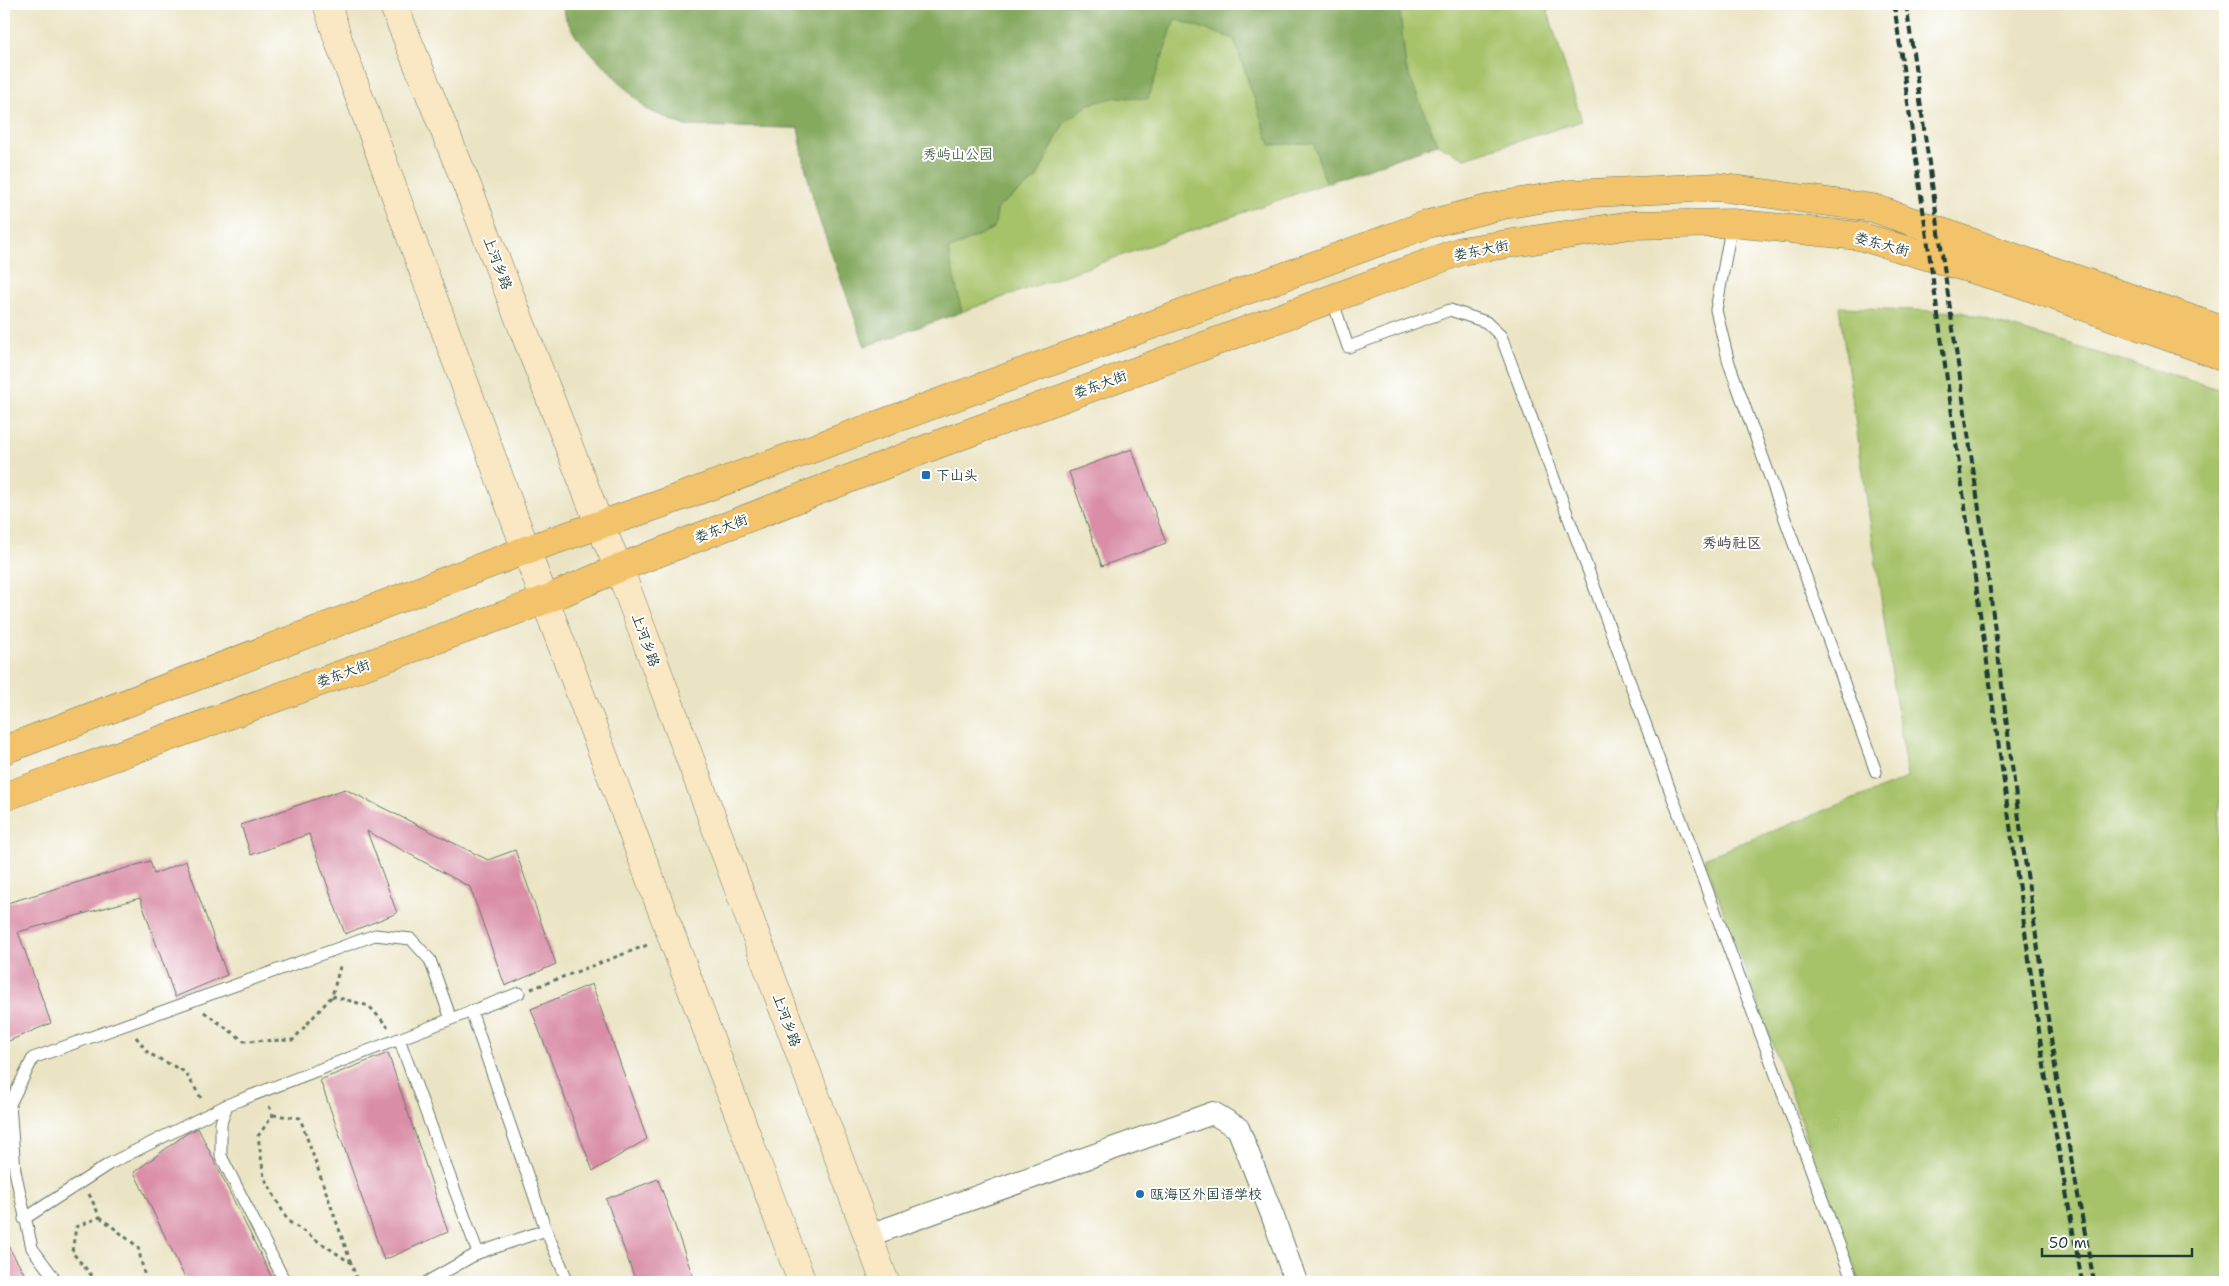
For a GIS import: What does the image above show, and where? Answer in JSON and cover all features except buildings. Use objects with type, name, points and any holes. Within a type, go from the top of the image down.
[{"type":"main road","points":[[327,4],[339,42],[526,550],[802,1282]]},
{"type":"main road","name":"上河乡路","points":[[393,4],[468,188],[600,526],[619,568],[884,1282]]},
{"type":"main road","points":[[4,750],[526,550],[600,526],[1428,224],[1503,205],[1570,194],[1718,186],[1873,208],[2225,331]]},
{"type":"main road","name":"娄东大街","points":[[4,797],[545,600],[619,568],[936,445],[1461,251],[1631,225],[1732,223],[1859,236],[2019,283],[2225,357]]},
{"type":"street","points":[[868,1236],[1213,1113],[1238,1128],[1296,1282]]},
{"type":"lane","points":[[1732,223],[1716,310],[1729,364],[1876,772]]},
{"type":"lane","points":[[1332,298],[1348,346],[1450,310],[1486,322],[1501,336],[1853,1282]]},
{"type":"lane","points":[[57,1282],[32,1248],[15,1172],[10,1104],[33,1058],[376,935],[411,938],[430,960],[451,1019]]},
{"type":"lane","points":[[24,1219],[109,1164],[227,1105],[519,993]]},
{"type":"lane","points":[[470,1011],[546,1230],[568,1282]]},
{"type":"lane","points":[[399,1039],[478,1253]]},
{"type":"lane","points":[[227,1105],[220,1123],[220,1156],[285,1282]]},
{"type":"lane","points":[[427,1282],[478,1253],[546,1230]]},
{"type":"path","points":[[519,993],[672,936]]},
{"type":"path","points":[[189,1002],[244,1041],[293,1040],[332,996],[346,945]]},
{"type":"path","points":[[332,996],[369,1006],[399,1039]]},
{"type":"path","points":[[127,1024],[148,1054],[186,1072],[211,1113]]},
{"type":"path","points":[[262,1091],[273,1114]]},
{"type":"path","points":[[273,1114],[258,1136],[264,1176],[288,1221],[351,1263]]},
{"type":"path","points":[[273,1114],[300,1118],[358,1282]]},
{"type":"path","points":[[83,1180],[100,1217],[138,1246],[146,1282]]},
{"type":"path","points":[[97,1282],[72,1252],[76,1227],[100,1217]]},
{"type":"green space","name":"秀屿山公园","points":[[563,4],[1550,4],[1548,12],[1582,121],[1465,158],[1437,144],[865,346],[818,216],[806,170],[798,128],[685,126],[646,109],[577,38],[566,19]]},
{"type":"green space","name":"秀屿山公园","points":[[563,4],[1399,4],[1406,68],[1437,144],[1326,183],[1313,143],[1270,145],[1234,39],[1175,19],[1148,99],[1117,97],[1089,104],[1064,123],[1036,179],[998,207],[994,228],[948,250],[962,312],[865,346],[818,216],[806,170],[798,128],[685,126],[646,109],[577,38],[566,19]]},
{"type":"green space","points":[[1839,307],[1961,312],[2225,391],[2225,751],[2217,842],[2225,934],[2225,1282],[1860,1282],[1704,858],[1907,778]]},
{"type":"railway","points":[[1894,4],[2045,1073],[2082,1282]]},
{"type":"railway","points":[[1906,4],[1985,551],[2017,805],[2058,1087],[2094,1282]]},
{"type":"place","name":"下山头","points":[[926,475]]},
{"type":"place","name":"瓯海区外国语学校","points":[[1140,1194]]},
{"type":"district","name":"秀屿社区","points":[[1732,543]]}]
